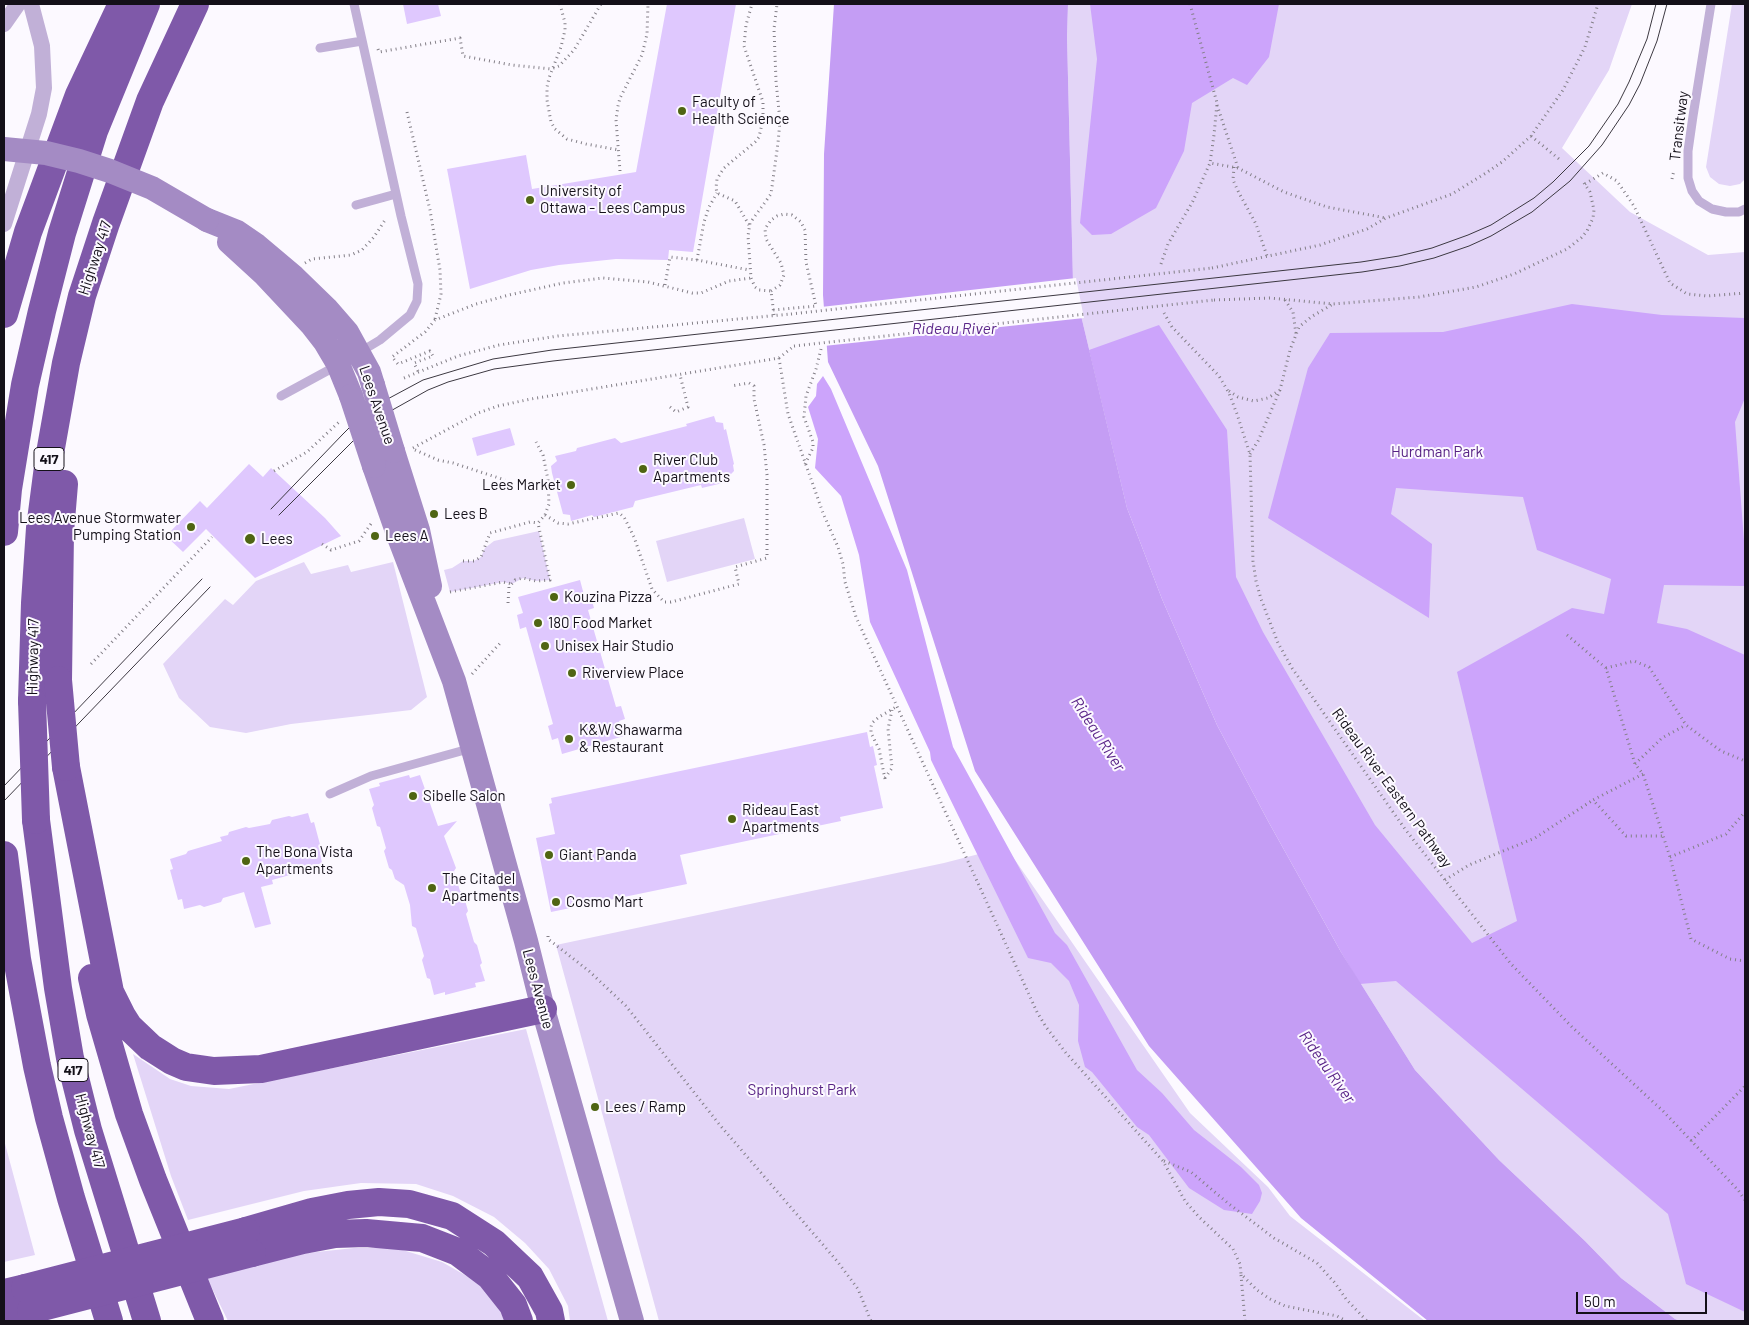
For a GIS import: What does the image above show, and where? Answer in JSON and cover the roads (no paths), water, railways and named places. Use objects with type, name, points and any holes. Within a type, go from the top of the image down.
[{"type":"highway","points":[[4,314],[28,232],[79,95],[122,4]]},
{"type":"highway","name":"417","points":[[4,532],[8,489],[26,385],[42,311],[60,242],[94,131],[146,4]]},
{"type":"highway","name":"Highway 417","points":[[147,1321],[88,1130],[70,1058],[58,988],[36,820],[32,701],[36,579],[40,528],[49,459],[60,392],[82,296],[150,101],[195,4]]},
{"type":"highway","points":[[106,224],[65,465],[60,532],[58,680],[71,821],[72,863],[100,1014],[129,1114],[153,1180],[210,1321]]},
{"type":"highway","points":[[66,767],[110,992],[129,1027],[150,1047],[172,1061],[186,1067],[214,1071],[261,1068],[543,1008]]},
{"type":"highway","name":"417","points":[[4,855],[17,959],[39,1075],[71,1198],[110,1321]]},
{"type":"highway","points":[[249,1242],[312,1212],[348,1204],[379,1202],[409,1204],[452,1216],[494,1243],[530,1278],[549,1311],[551,1321]]},
{"type":"highway","points":[[4,1317],[20,1297],[249,1242],[303,1240],[335,1234],[366,1233],[422,1238],[458,1252],[490,1276],[512,1305],[519,1321]]},
{"type":"main road","name":"Lees Avenue","points":[[4,149],[46,153],[117,174],[152,188],[207,220],[237,232],[256,245],[294,277],[343,327],[351,396],[389,510],[454,680],[472,748],[533,937],[543,1008],[632,1321]]},
{"type":"main road","name":"Lees Avenue","points":[[207,220],[294,304],[325,342],[369,372],[402,450],[445,656]]},
{"type":"street","points":[[4,24],[18,4]]},
{"type":"street","points":[[4,224],[39,114],[44,88],[42,46],[32,4]]},
{"type":"lane","points":[[281,396],[380,340],[410,315],[417,301],[418,284],[354,4]]},
{"type":"lane","name":"Transitway","points":[[1711,4],[1688,151],[1688,178],[1692,191],[1699,201],[1712,209],[1726,212],[1739,212],[1745,209]]},
{"type":"lane","points":[[320,48],[362,41]]},
{"type":"lane","points":[[356,205],[396,194]]},
{"type":"lane","points":[[330,794],[371,776],[472,748]]},
{"type":"water","name":"Rideau River","points":[[834,4],[1068,4],[1067,37],[1073,282],[1127,508],[1162,599],[1217,725],[1341,952],[1415,1070],[1499,1160],[1585,1241],[1621,1278],[1680,1321],[1428,1321],[1301,1218],[1149,1046],[975,771],[878,466],[828,362],[823,295],[824,154]]},
{"type":"tram line","points":[[271,509],[362,415],[423,380],[493,359],[552,350],[1361,262],[1432,248],[1468,235],[1491,225],[1534,198],[1589,146],[1618,104],[1629,82],[1647,39],[1656,4]]},
{"type":"tram line","points":[[279,515],[368,426],[387,413],[428,390],[448,382],[494,369],[1362,272],[1434,258],[1469,246],[1491,236],[1532,212],[1570,181],[1602,145],[1629,105],[1640,84],[1657,41],[1667,4]]},
{"type":"tram line","points":[[4,786],[202,579]]},
{"type":"tram line","points":[[4,801],[210,587]]},
{"type":"place","name":"Faculty of Health Science","points":[[682,111]]},
{"type":"place","name":"University of Ottawa - Lees Campus","points":[[530,200]]},
{"type":"place","name":"River Club Apartments","points":[[643,469]]},
{"type":"place","name":"Lees Market","points":[[571,485]]},
{"type":"place","name":"Lees B","points":[[434,514]]},
{"type":"place","name":"Lees Avenue Stormwater Pumping Station","points":[[191,527]]},
{"type":"place","name":"Lees A","points":[[375,536]]},
{"type":"place","name":"Lees","points":[[250,539]]},
{"type":"place","name":"Kouzina Pizza","points":[[554,597]]},
{"type":"place","name":"180 Food Market","points":[[538,623]]},
{"type":"place","name":"Unisex Hair Studio","points":[[545,646]]},
{"type":"place","name":"Riverview Place","points":[[572,673]]},
{"type":"place","name":"K&W Shawarma & Restaurant","points":[[569,739]]},
{"type":"place","name":"Sibelle Salon","points":[[413,796]]},
{"type":"place","name":"Rideau East Apartments","points":[[732,819]]},
{"type":"place","name":"Giant Panda","points":[[549,855]]},
{"type":"place","name":"The Bona Vista Apartments","points":[[246,861]]},
{"type":"place","name":"The Citadel Apartments","points":[[432,888]]},
{"type":"place","name":"Cosmo Mart","points":[[556,902]]},
{"type":"place","name":"Lees / Ramp","points":[[595,1107]]},
{"type":"park label","name":"Hurdman Park","points":[[1437,452]]},
{"type":"park label","name":"Springhurst Park","points":[[802,1090]]}]
